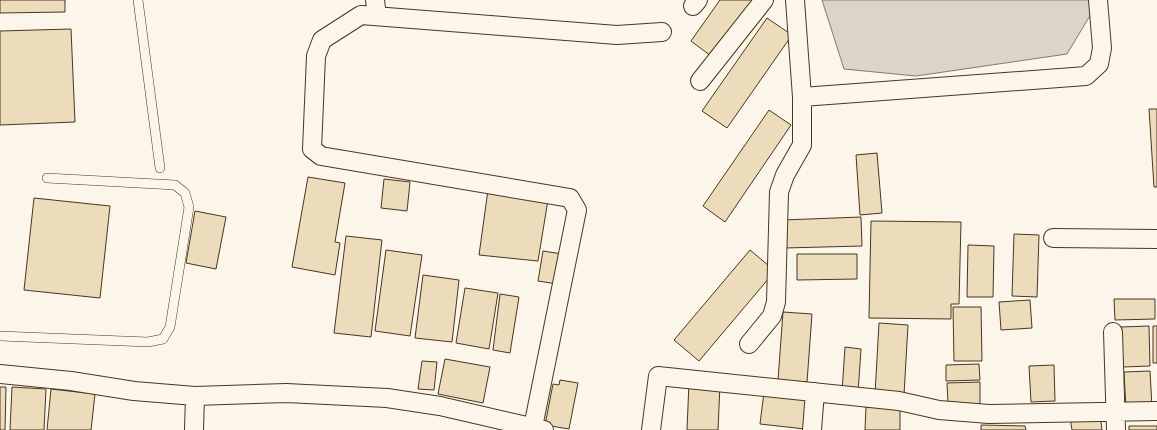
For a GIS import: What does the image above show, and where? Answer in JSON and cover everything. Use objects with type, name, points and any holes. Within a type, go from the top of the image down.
[{"type":"street","points":[[700,82],[764,0]]},
{"type":"street","points":[[750,344],[772,316],[776,302],[779,192],[785,175],[802,145],[802,97],[795,0]]},
{"type":"street","points":[[802,97],[1086,76],[1099,64],[1102,48],[1098,0]]},
{"type":"street","points":[[0,374],[71,381],[134,391],[195,396],[286,392],[387,398],[440,406],[538,428],[577,210],[570,198],[321,156],[312,149],[316,56],[322,40],[361,15],[376,8],[617,35],[662,32]]},
{"type":"street","points":[[1053,238],[1157,239]]},
{"type":"street","points":[[1113,332],[1114,412],[1116,430]]},
{"type":"street","points":[[651,430],[658,376],[899,401],[939,410],[990,414],[1157,411]]},
{"type":"street","points":[[812,430],[815,392]]},
{"type":"street","points":[[194,430],[195,396]]},
{"type":"lane","points":[[138,0],[160,168]]},
{"type":"lane","points":[[0,336],[148,342],[163,339],[170,327],[189,207],[185,193],[175,185],[47,178]]},
{"type":"shaded area","points":[[822,0],[1093,0],[1094,9],[1067,54],[916,76],[844,69]]},
{"type":"building","points":[[0,0],[65,0],[65,12],[0,13]]},
{"type":"building","points":[[720,0],[756,0],[715,59],[691,41]]},
{"type":"building","points":[[767,18],[792,35],[727,128],[702,111]]},
{"type":"building","points":[[71,29],[75,122],[0,125],[0,31]]},
{"type":"building","points":[[1149,109],[1157,109],[1157,187],[1154,187]]},
{"type":"building","points":[[769,110],[791,125],[725,222],[703,206]]},
{"type":"building","points":[[877,153],[882,213],[860,215],[856,155]]},
{"type":"building","points":[[308,177],[345,183],[335,242],[340,243],[335,275],[292,267]]},
{"type":"building","points":[[384,179],[410,182],[407,211],[381,208]]},
{"type":"building","points":[[488,190],[548,200],[538,261],[479,255]]},
{"type":"building","points":[[34,198],[110,206],[100,298],[24,290]]},
{"type":"building","points":[[195,211],[226,217],[216,269],[186,263]]},
{"type":"building","points":[[861,217],[862,246],[784,248],[783,220]]},
{"type":"building","points":[[871,221],[961,222],[959,304],[951,304],[951,319],[869,318]]},
{"type":"building","points":[[1014,234],[1039,235],[1037,297],[1012,296]]},
{"type":"building","points":[[346,236],[382,240],[371,337],[334,333]]},
{"type":"building","points":[[968,245],[994,246],[993,297],[967,297]]},
{"type":"building","points":[[386,250],[422,255],[410,336],[375,331]]},
{"type":"building","points":[[750,250],[775,271],[699,361],[674,340]]},
{"type":"building","points":[[543,251],[562,254],[557,284],[538,281]]},
{"type":"building","points":[[797,254],[857,254],[857,279],[797,280]]},
{"type":"building","points":[[423,275],[459,280],[452,342],[415,338]]},
{"type":"building","points":[[465,288],[498,293],[489,349],[456,343]]},
{"type":"building","points":[[500,294],[519,297],[510,353],[493,350]]},
{"type":"building","points":[[1114,299],[1155,299],[1155,319],[1115,320]]},
{"type":"building","points":[[1030,300],[1032,328],[1001,330],[999,302]]},
{"type":"building","points":[[953,307],[981,307],[982,361],[954,361]]},
{"type":"building","points":[[783,312],[812,314],[807,382],[778,380]]},
{"type":"building","points":[[879,323],[908,325],[904,395],[875,394]]},
{"type":"building","points":[[1149,326],[1150,366],[1123,367],[1121,327]]},
{"type":"building","points":[[1153,326],[1157,326],[1157,363],[1153,363]]},
{"type":"building","points":[[845,347],[861,349],[858,393],[842,392]]},
{"type":"building","points":[[445,359],[490,367],[483,403],[438,394]]},
{"type":"building","points":[[422,361],[437,362],[434,390],[418,389]]},
{"type":"building","points":[[979,364],[980,380],[946,381],[946,365]]},
{"type":"building","points":[[1054,365],[1055,401],[1031,402],[1029,366]]},
{"type":"building","points":[[1150,371],[1152,407],[1126,408],[1124,372]]},
{"type":"building","points":[[560,380],[578,383],[569,429],[545,425],[553,384],[559,385]]},
{"type":"building","points":[[689,382],[720,384],[718,430],[687,430]]},
{"type":"building","points":[[980,382],[980,404],[948,404],[947,383]]},
{"type":"building","points":[[0,387],[6,387],[5,430],[0,430]]},
{"type":"building","points":[[12,387],[46,389],[44,430],[10,430]]},
{"type":"building","points":[[51,389],[95,394],[91,430],[47,430]]},
{"type":"building","points":[[764,392],[809,397],[805,429],[760,424]]},
{"type":"building","points":[[866,407],[900,407],[900,430],[865,430]]},
{"type":"building","points":[[1100,414],[1102,430],[1072,430],[1070,418]]},
{"type":"building","points":[[981,425],[1025,426],[1026,430],[981,430]]},
{"type":"building","points":[[1129,426],[1157,426],[1157,430],[1129,430]]}]
